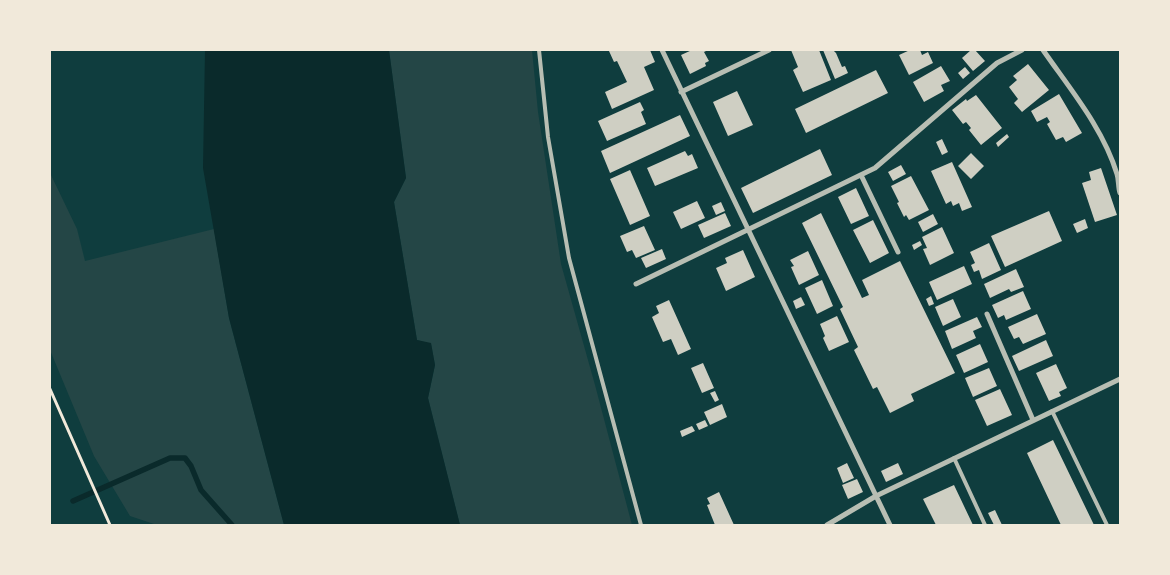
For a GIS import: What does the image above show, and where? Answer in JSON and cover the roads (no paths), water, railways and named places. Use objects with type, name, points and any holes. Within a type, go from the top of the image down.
[{"type":"street","points":[[662,50],[890,525]]},
{"type":"street","points":[[681,92],[769,50]]},
{"type":"street","points":[[636,284],[875,168],[997,63],[1022,50]]},
{"type":"street","points":[[1043,50],[1083,108],[1105,145],[1118,176],[1120,193]]},
{"type":"street","points":[[861,175],[898,252]]},
{"type":"street","points":[[987,314],[1033,420]]},
{"type":"street","points":[[827,525],[876,496],[1120,379]]},
{"type":"lane","points":[[540,50],[548,137],[569,258],[641,525]]},
{"type":"lane","points":[[1052,411],[1107,525]]},
{"type":"lane","points":[[954,458],[985,525]]},
{"type":"waterway","points":[[73,501],[170,458],[185,458],[191,466],[201,490],[232,525]]}]
